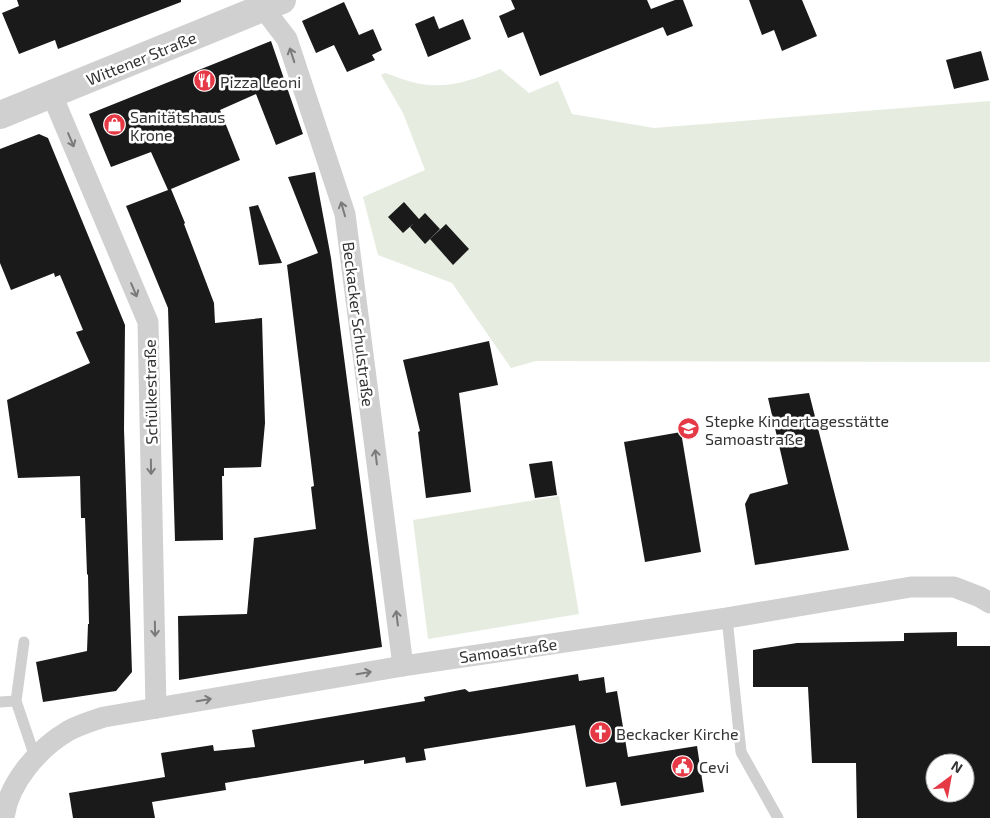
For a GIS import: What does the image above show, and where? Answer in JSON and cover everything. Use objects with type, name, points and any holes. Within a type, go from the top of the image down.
[{"type":"street","name":"Wittener Straße","points":[[0,115],[52,95],[267,3]]},
{"type":"street","name":"Beckacker Schulstraße","points":[[267,3],[287,39],[345,214],[404,666]]},
{"type":"street","name":"Schülkestraße","points":[[52,95],[148,322],[156,708]]},
{"type":"street","name":"Samoastraße","points":[[4,818],[5,806],[35,757],[53,741],[70,730],[104,717],[404,666],[727,618],[910,587],[954,587],[990,603]]},
{"type":"lane","points":[[727,618],[741,752],[778,818]]},
{"type":"lane","points":[[24,642],[16,701],[35,757]]},
{"type":"lane","points":[[0,702],[16,701]]},
{"type":"shaded area","points":[[500,69],[529,93],[558,81],[572,114],[654,128],[990,101],[990,362],[536,361],[511,368],[452,283],[378,255],[363,197],[425,170],[403,113],[381,75],[385,73],[427,85],[449,85],[480,77]]},
{"type":"shaded area","points":[[559,496],[579,614],[428,639],[413,520]]},
{"type":"building","points":[[17,0],[181,0],[181,2],[58,49],[55,40],[19,54],[2,13],[19,6]]},
{"type":"building","points":[[511,0],[647,0],[651,9],[675,0],[683,0],[693,26],[667,36],[663,27],[540,76],[523,32],[508,38],[499,16],[515,9]]},
{"type":"building","points":[[749,0],[802,0],[817,36],[782,51],[774,30],[762,35]]},
{"type":"building","points":[[344,2],[359,35],[373,29],[382,50],[372,55],[375,60],[347,72],[334,45],[316,53],[302,21]]},
{"type":"building","points":[[434,16],[439,29],[463,19],[471,39],[428,57],[415,24]]},
{"type":"building","points":[[271,41],[303,134],[276,145],[256,94],[220,110],[240,160],[171,189],[214,303],[215,323],[262,318],[265,423],[261,467],[224,468],[224,476],[222,476],[223,540],[175,541],[168,308],[126,206],[168,190],[151,152],[111,167],[89,114]]},
{"type":"building","points":[[981,51],[989,80],[954,89],[946,60]]},
{"type":"building","points":[[39,134],[48,138],[125,325],[124,429],[132,672],[116,691],[43,702],[36,662],[87,651],[89,624],[88,575],[85,518],[81,518],[80,476],[18,478],[7,400],[90,363],[76,332],[83,330],[60,275],[55,277],[54,273],[11,290],[0,263],[0,149]]},
{"type":"building","points":[[315,172],[331,258],[382,647],[179,680],[178,616],[247,614],[254,538],[316,529],[311,487],[314,486],[287,265],[318,253],[288,177]]},
{"type":"building","points":[[404,202],[419,219],[425,213],[440,229],[425,244],[410,227],[414,223],[403,233],[388,217]]},
{"type":"building","points":[[258,205],[282,263],[259,265],[249,207]]},
{"type":"building","points":[[446,224],[469,249],[453,265],[430,239]]},
{"type":"building","points":[[489,341],[498,385],[459,393],[471,492],[426,498],[418,432],[420,431],[403,360]]},
{"type":"building","points":[[809,393],[849,550],[755,565],[745,504],[750,494],[788,484],[768,398]]},
{"type":"building","points":[[681,432],[701,552],[645,562],[624,442]]},
{"type":"building","points":[[552,461],[557,495],[535,498],[529,464]]},
{"type":"building","points":[[957,632],[957,646],[990,646],[990,818],[857,818],[856,763],[812,763],[808,687],[753,687],[753,650],[797,643],[904,641],[904,633]]},
{"type":"building","points":[[578,674],[579,681],[604,677],[606,693],[617,691],[628,757],[697,746],[704,792],[621,806],[616,782],[586,787],[575,725],[424,749],[426,760],[406,763],[405,757],[364,764],[364,760],[225,783],[226,790],[152,802],[155,818],[73,818],[69,793],[165,777],[161,753],[213,745],[214,751],[255,747],[252,730],[425,701],[424,697],[465,689],[469,692]]},
{"type":"place","name":"Pizza Leoni","points":[[204,81]]},
{"type":"place","name":"Sanitätshaus Krone","points":[[114,125]]},
{"type":"place","name":"Stepke Kindertagesstätte Samoastraße","points":[[689,429]]},
{"type":"place","name":"Beckacker Kirche","points":[[600,733]]},
{"type":"place","name":"Cevi","points":[[683,766]]}]
